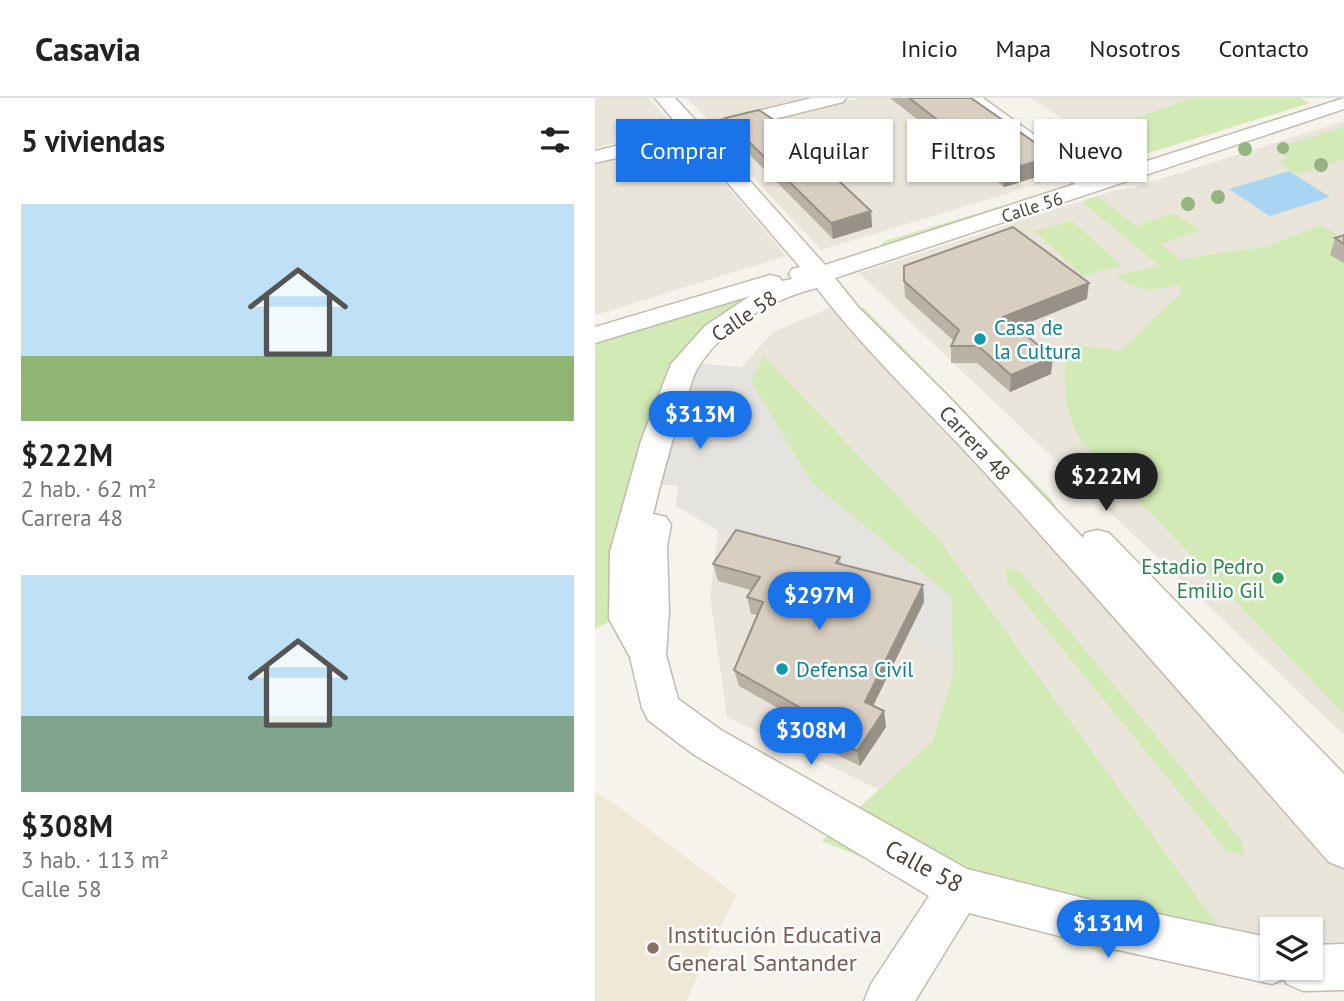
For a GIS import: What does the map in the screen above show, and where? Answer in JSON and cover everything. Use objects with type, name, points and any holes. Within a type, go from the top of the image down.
[{"type":"street","name":"Carrera 48","points":[[665,98],[684,119]]},
{"type":"street","points":[[749,119],[836,98]]},
{"type":"street","points":[[971,98],[1034,139]]},
{"type":"street","points":[[1000,98],[1034,127]]},
{"type":"street","points":[[1305,98],[1338,110]]},
{"type":"street","name":"Calle 56","points":[[1147,167],[1338,110]]},
{"type":"street","points":[[595,157],[616,152]]},
{"type":"street","name":"Carrera 48","points":[[740,182],[821,273],[947,399],[1172,637],[1344,802]]},
{"type":"street","name":"Calle 56","points":[[595,335],[821,273],[1096,182]]},
{"type":"street","name":"Calle 58","points":[[821,273],[793,295],[765,310],[729,336],[700,370],[677,439],[650,546],[651,611],[648,655],[661,708],[707,742],[960,889],[1091,922],[1260,958]]},
{"type":"street","name":"Carrera 48","points":[[1172,637],[1344,848]]},
{"type":"street","points":[[888,1001],[960,889]]},
{"type":"street","points":[[1323,968],[1344,967]]},
{"type":"shaded area","points":[[595,98],[648,98],[668,119],[616,119],[616,143],[595,148]]},
{"type":"shaded area","points":[[687,98],[824,98],[738,119],[707,119]]},
{"type":"shaded area","points":[[859,98],[958,98],[987,119],[907,119],[907,182],[1020,182],[1020,143],[1034,153],[1034,182],[1045,182],[821,250],[750,174],[750,125],[764,121],[764,182],[893,182],[893,119],[774,119]]},
{"type":"shaded area","points":[[1031,98],[1296,98],[1302,101],[1147,150],[1147,119],[1063,119]]},
{"type":"shaded area","points":[[1344,121],[1344,735],[859,273],[1115,190],[1132,188]]},
{"type":"shaded area","points":[[616,160],[616,182],[724,182],[786,256],[595,315],[595,165]]},
{"type":"shaded area","points":[[837,305],[1344,856],[1344,946],[1323,952],[1323,917],[1260,917],[1260,944],[1228,939],[1018,856],[727,717],[710,597],[737,372],[773,332]]},
{"type":"shaded area","points":[[690,362],[757,369],[751,382],[812,483],[951,596],[953,658],[838,604],[854,576],[724,534],[676,506],[678,486],[640,482]]},
{"type":"shaded area","name":"Institución Educativa General Santander","points":[[595,793],[615,804],[736,895],[686,1001],[595,1001]]},
{"type":"green space","points":[[1192,98],[1300,98],[1310,103],[1147,154],[1147,119],[1133,119]]},
{"type":"green space","points":[[1344,127],[1344,159],[1298,174],[1277,163],[1289,158],[1274,149]]},
{"type":"green space","points":[[1074,184],[1082,184],[893,247],[879,247],[885,241]]},
{"type":"green space","name":"Estadio Pedro Emilio Gil","points":[[1097,196],[1136,226],[1173,213],[1200,230],[1161,244],[1180,259],[1265,247],[1321,225],[1344,239],[1344,714],[1081,441],[1075,430],[1065,393],[1065,368],[1070,344],[1120,351],[1181,293],[1181,285],[1147,289],[1132,285],[1115,275],[1160,266],[1082,202]]},
{"type":"green space","points":[[1072,221],[1121,265],[1082,276],[1035,231]]},
{"type":"green space","points":[[797,277],[746,308],[688,361],[644,564],[630,611],[595,629],[595,339]]},
{"type":"green space","points":[[853,306],[864,308],[1052,500],[1059,513],[1045,505]]},
{"type":"green space","points":[[764,356],[941,542],[1218,926],[1209,937],[1104,954],[822,841],[933,741],[953,674],[951,596],[812,483],[751,382]]},
{"type":"green space","points":[[1006,567],[1021,572],[1242,841],[1244,856],[1226,850],[1007,581]]},
{"type":"water","points":[[1289,171],[1330,197],[1270,216],[1229,189]]},
{"type":"building","points":[[909,98],[971,98],[1001,119],[936,119]]},
{"type":"building","points":[[759,110],[772,119],[764,119],[764,157],[750,143],[750,119],[725,118]]},
{"type":"building","points":[[1020,132],[1034,142],[1034,162],[1020,166]]},
{"type":"building","points":[[790,182],[840,182],[871,211],[831,223]]},
{"type":"building","points":[[1013,227],[1089,283],[1003,317],[1053,357],[1011,375],[978,346],[951,346],[959,330],[904,281],[904,266]]},
{"type":"building","points":[[1344,235],[1344,244],[1335,238]]},
{"type":"building","points":[[736,530],[840,557],[836,563],[923,585],[865,702],[884,711],[857,751],[790,718],[799,707],[734,670],[763,602],[747,597],[760,577],[713,564]]},
{"type":"place","name":"Casa de la Cultura","points":[[980,339]]},
{"type":"place","name":"Estadio Pedro Emilio Gil","points":[[1278,578]]},
{"type":"place","name":"Defensa Civil","points":[[782,669]]},
{"type":"place","name":"Institución Educativa General Santander","points":[[653,948]]}]
